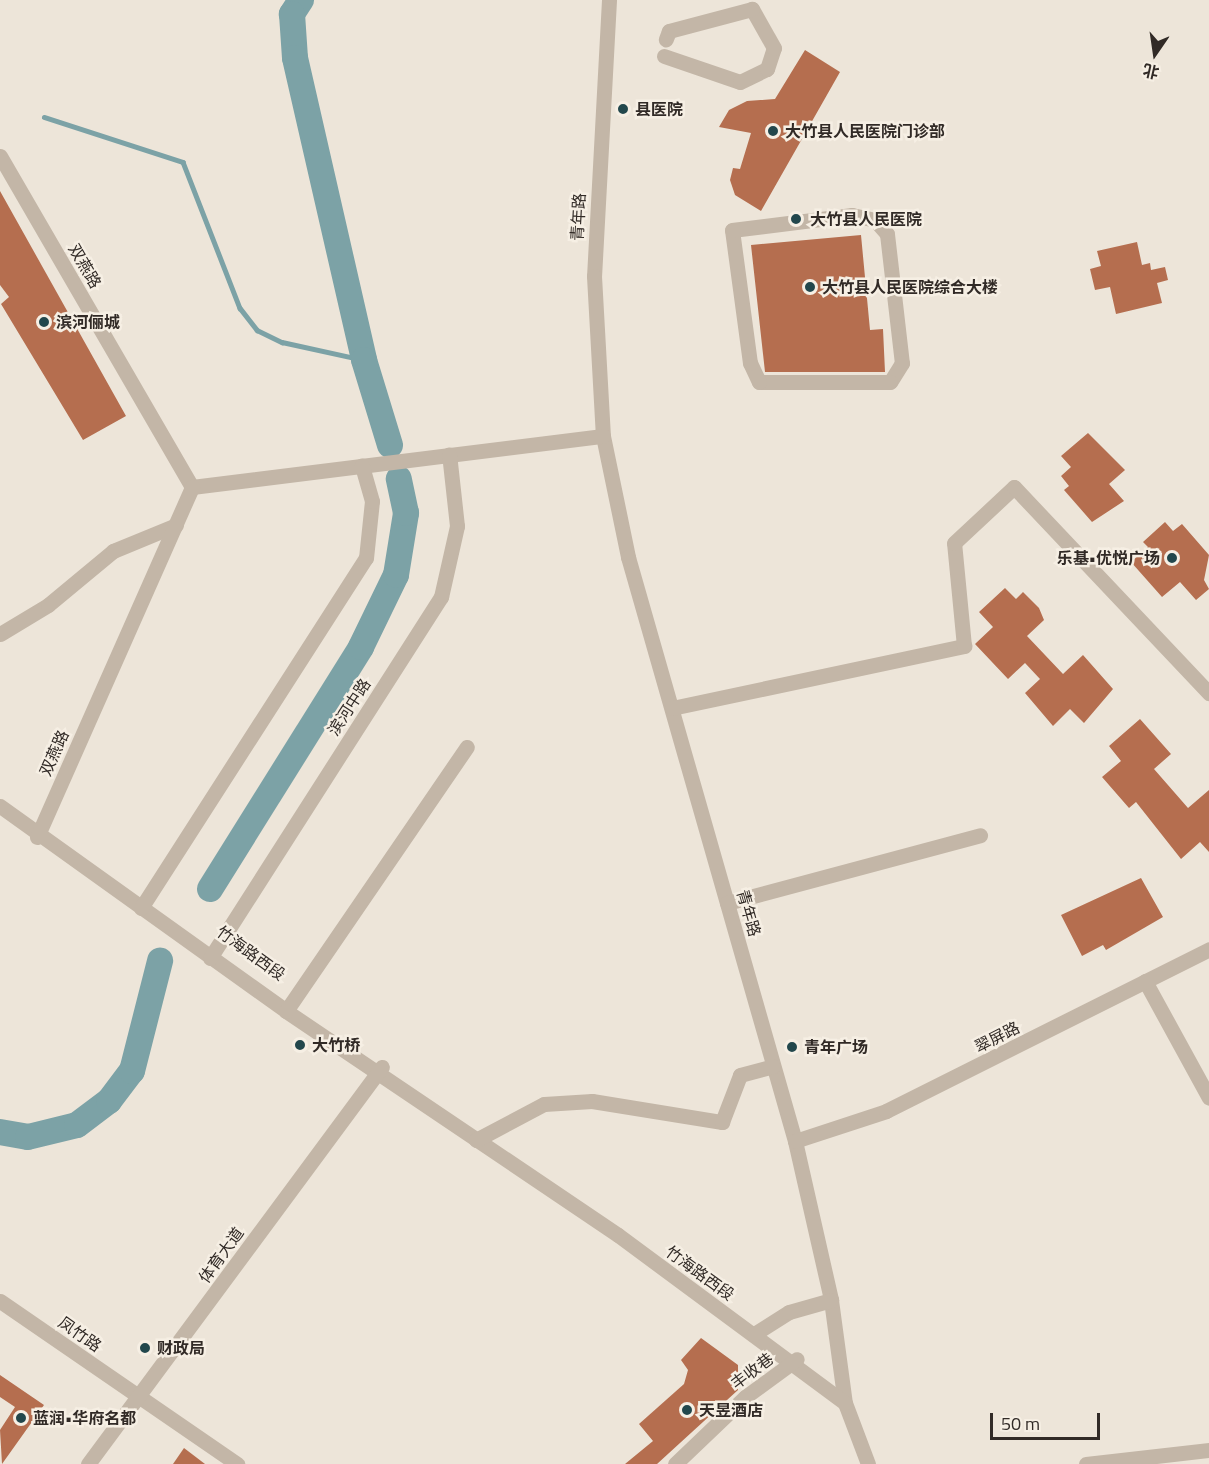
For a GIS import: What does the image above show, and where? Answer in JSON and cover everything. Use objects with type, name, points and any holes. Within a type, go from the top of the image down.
[{"type":"street","name":"青年路","points":[[609,0],[594,276],[603,436],[628,557],[795,1141],[831,1300],[844,1397]]},
{"type":"street","points":[[664,56],[740,82],[767,69],[774,48],[752,9],[669,31],[666,39]]},
{"type":"street","name":"双燕路","points":[[0,156],[192,487],[39,833]]},
{"type":"street","points":[[852,215],[875,220],[887,234],[903,342],[902,363],[890,382],[759,382],[750,363],[732,230],[852,215]]},
{"type":"street","points":[[192,487],[603,436]]},
{"type":"street","name":"滨河中路","points":[[213,954],[441,597],[457,526],[449,454]]},
{"type":"street","points":[[143,904],[366,558],[372,501],[362,465]]},
{"type":"street","points":[[672,708],[964,646],[954,543],[1014,487],[1209,693]]},
{"type":"street","points":[[0,633],[48,605],[113,551],[176,525]]},
{"type":"street","points":[[288,1008],[467,747]]},
{"type":"street","name":"竹海路西段","points":[[0,794],[39,833]]},
{"type":"street","name":"竹海路西段","points":[[0,806],[143,904],[288,1008],[481,1138],[758,1331],[844,1397]]},
{"type":"street","points":[[727,903],[980,835]]},
{"type":"street","name":"翠屏路","points":[[795,1141],[886,1111],[1209,949]]},
{"type":"street","points":[[1145,981],[1209,1098]]},
{"type":"street","points":[[481,1138],[544,1104],[592,1101],[722,1122],[740,1075],[774,1066]]},
{"type":"street","name":"体育大道","points":[[88,1464],[379,1070]]},
{"type":"street","points":[[758,1331],[789,1312],[831,1300]]},
{"type":"street","name":"凤竹路","points":[[0,1301],[237,1464]]},
{"type":"street","name":"丰收巷","points":[[675,1464],[745,1397],[795,1361]]},
{"type":"street","points":[[844,1397],[868,1464]]},
{"type":"street","points":[[1086,1464],[1209,1450]]},
{"type":"building","name":"大竹县人民医院门诊部","points":[[805,50],[840,72],[761,211],[735,195],[730,180],[733,168],[740,169],[751,133],[719,127],[729,110],[747,101],[775,99]]},
{"type":"building","name":"滨河俪城","points":[[0,191],[126,416],[83,440],[1,304],[9,297],[0,285]]},
{"type":"building","name":"大竹县人民医院综合大楼","points":[[861,235],[870,330],[883,329],[885,372],[765,372],[751,245]]},
{"type":"building","points":[[1137,242],[1142,265],[1150,263],[1151,270],[1165,267],[1168,280],[1157,283],[1162,303],[1116,314],[1110,287],[1095,290],[1090,269],[1101,266],[1097,251]]},
{"type":"building","name":"乐基•优悦广场","points":[[1088,433],[1125,470],[1109,484],[1124,501],[1092,522],[1064,490],[1069,486],[1061,476],[1071,467],[1061,456]]},
{"type":"building","name":"乐基•优悦广场","points":[[1165,522],[1173,531],[1182,524],[1209,555],[1204,580],[1209,589],[1196,600],[1180,582],[1162,597],[1131,562],[1148,547],[1143,542]]},
{"type":"building","points":[[1005,588],[1016,599],[1023,592],[1039,608],[1044,620],[1027,636],[1063,674],[1083,655],[1113,689],[1084,723],[1070,709],[1053,726],[1025,693],[1040,679],[1025,663],[1008,679],[975,644],[993,627],[979,612]]},
{"type":"building","points":[[1140,719],[1171,754],[1154,769],[1188,808],[1209,790],[1209,852],[1200,842],[1181,859],[1136,802],[1129,808],[1102,777],[1121,761],[1109,746]]},
{"type":"building","points":[[1141,878],[1163,917],[1106,950],[1103,945],[1082,956],[1061,915]]},
{"type":"building","name":"天昱酒店","points":[[701,1338],[738,1365],[738,1390],[657,1464],[625,1464],[653,1441],[639,1424],[684,1384],[688,1370],[681,1360]]},
{"type":"building","name":"蓝润•华府名都","points":[[0,1375],[44,1405],[2,1464],[0,1430],[15,1407],[0,1397]]},
{"type":"building","points":[[184,1448],[205,1464],[173,1464]]},
{"type":"waterway","points":[[301,0],[292,14],[295,58],[364,360],[390,445]]},
{"type":"waterway","points":[[44,117],[183,162],[240,308],[257,330],[282,342],[364,360]]},
{"type":"waterway","points":[[210,889],[361,647],[396,575],[406,513],[399,479]]},
{"type":"waterway","points":[[0,1132],[28,1137],[77,1125],[109,1101],[132,1071],[160,961]]},
{"type":"place","name":"县医院","points":[[623,109]]},
{"type":"place","name":"大竹县人民医院门诊部","points":[[773,131]]},
{"type":"place","name":"大竹县人民医院","points":[[796,219]]},
{"type":"place","name":"大竹县人民医院综合大楼","points":[[810,287]]},
{"type":"place","name":"滨河俪城","points":[[44,322]]},
{"type":"place","name":"乐基•优悦广场","points":[[1172,558]]},
{"type":"place","name":"大竹桥","points":[[300,1045]]},
{"type":"place","name":"青年广场","points":[[792,1047]]},
{"type":"place","name":"财政局","points":[[145,1348]]},
{"type":"place","name":"天昱酒店","points":[[687,1410]]},
{"type":"place","name":"蓝润•华府名都","points":[[21,1418]]}]
